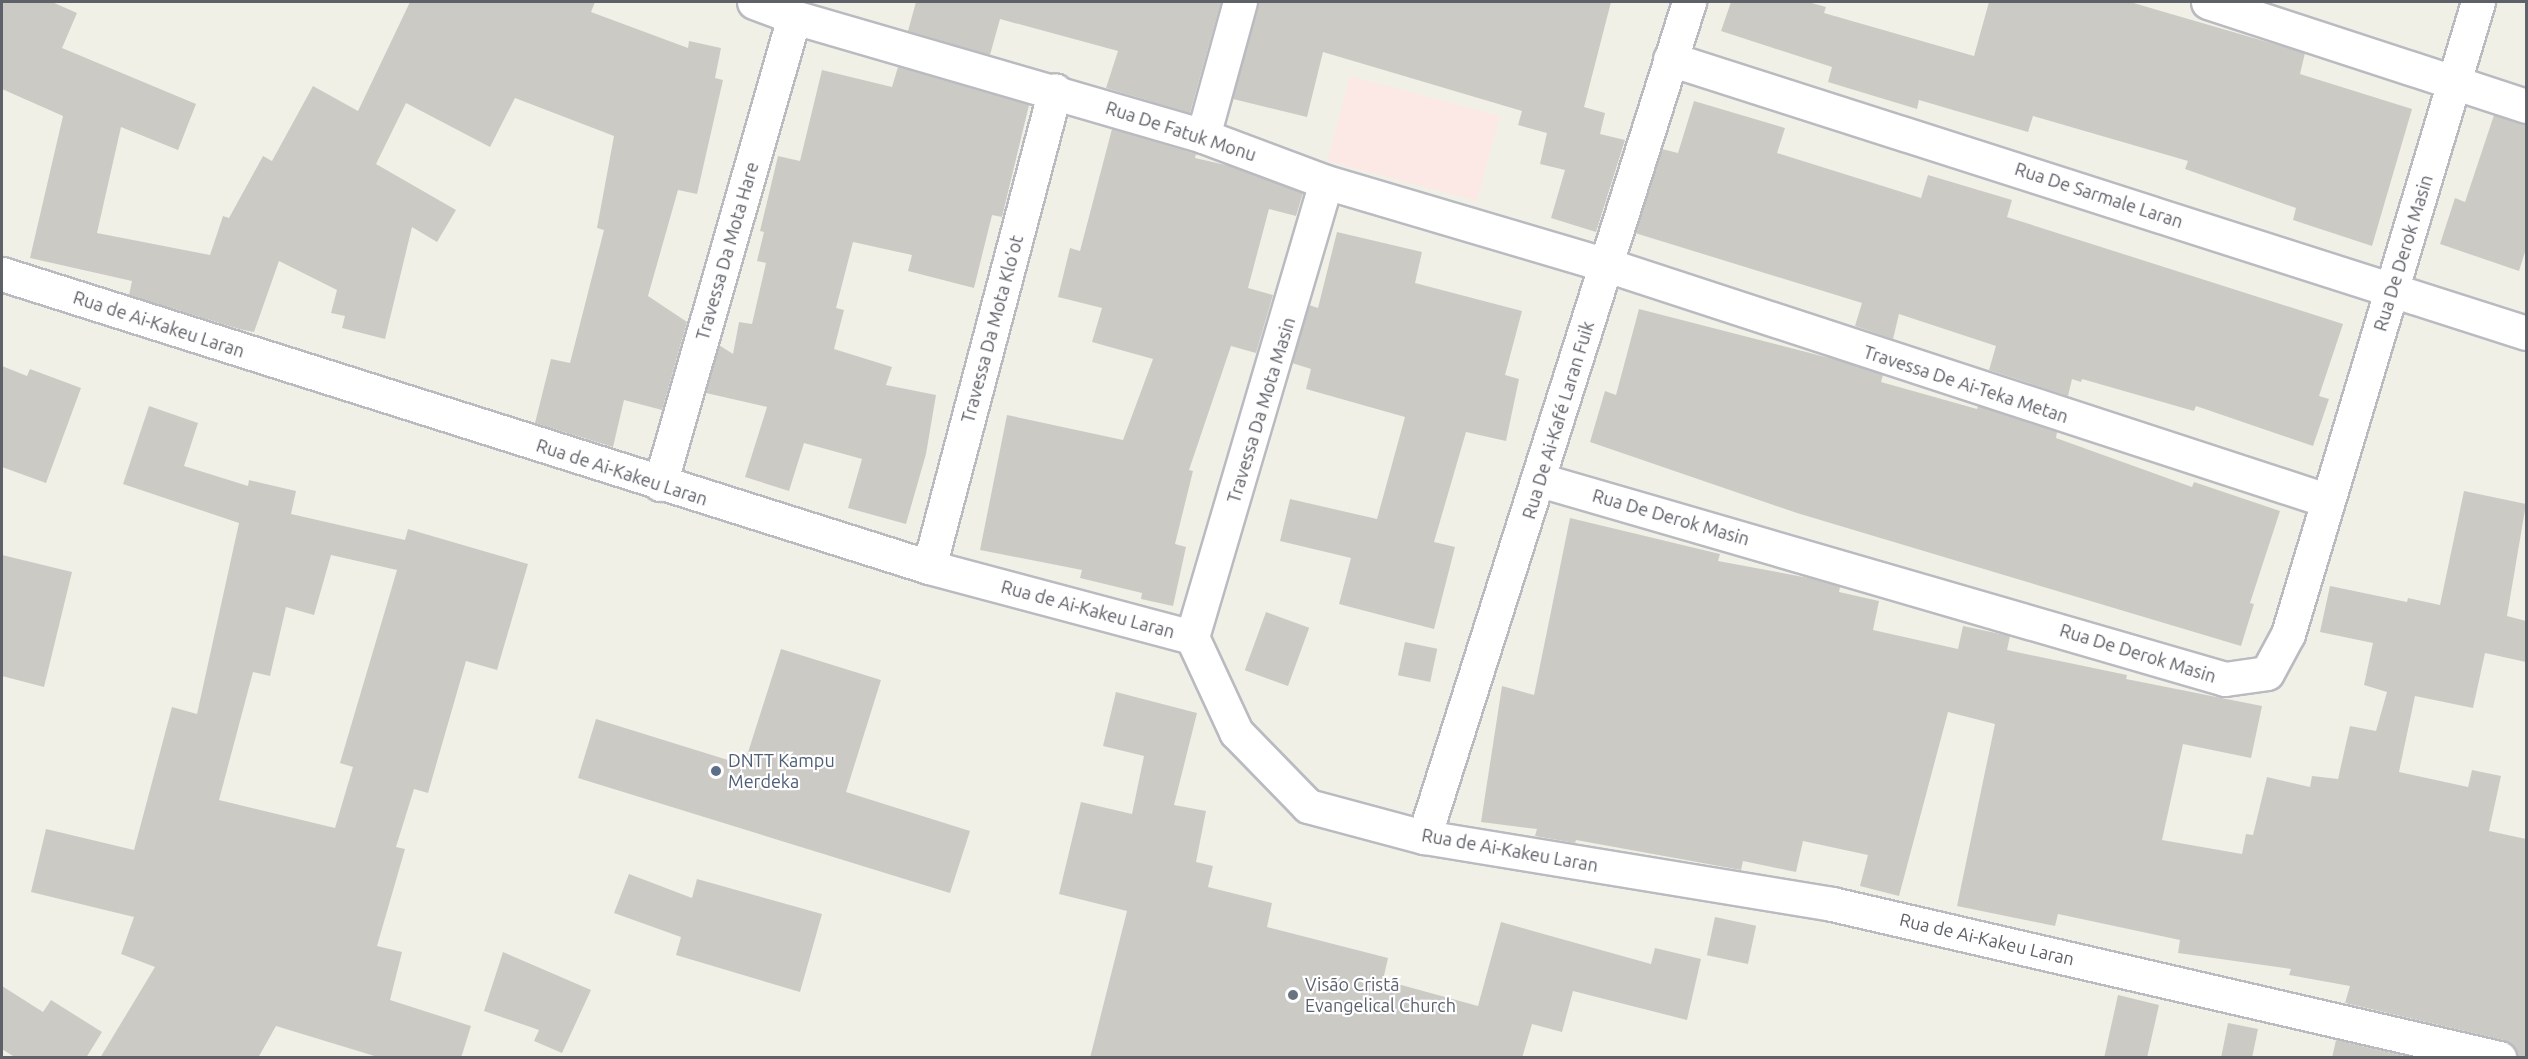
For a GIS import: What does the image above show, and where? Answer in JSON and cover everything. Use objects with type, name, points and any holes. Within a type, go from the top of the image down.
[{"type":"street","name":"Rua De Fatuk Monu","points":[[754,2],[794,17],[1055,90],[1203,136],[1326,182],[1607,265]]},
{"type":"street","points":[[1203,136],[1240,2]]},
{"type":"street","name":"Rua De Ai-Kafé Laran Fuik","points":[[1424,837],[1540,480],[1689,2]]},
{"type":"street","points":[[2208,2],[2526,106]]},
{"type":"street","name":"Rua De Derok Masin","points":[[1540,480],[2225,680],[2267,673],[2288,634],[2326,500],[2455,84],[2478,2]]},
{"type":"street","name":"Travessa Da Mota Hare","points":[[660,484],[794,17]]},
{"type":"street","name":"Rua De Sarmale Laran","points":[[1670,59],[2526,333]]},
{"type":"street","name":"Travessa Da Mota Klo’ot","points":[[929,567],[1055,90]]},
{"type":"street","name":"Travessa Da Mota Masin","points":[[1192,637],[1326,182]]},
{"type":"street","name":"Travessa De Ai-Teka Metan","points":[[1607,265],[2326,500]]},
{"type":"street","name":"Rua de Ai-Kakeu Laran","points":[[2,274],[660,484],[929,567],[1192,637],[1236,732],[1308,806],[1424,837],[1832,904],[2499,1058]]},
{"type":"shaded area","points":[[1350,76],[1500,116],[1477,201],[1327,161]]},
{"type":"building","points":[[2,2],[52,2],[77,13],[62,48],[196,104],[178,150],[121,127],[97,233],[210,255],[223,216],[229,218],[263,156],[272,161],[313,86],[358,111],[410,2],[595,2],[591,12],[688,48],[689,41],[721,48],[715,78],[723,80],[697,194],[678,190],[648,296],[687,322],[662,410],[624,400],[613,447],[535,423],[551,359],[570,363],[604,230],[597,228],[614,136],[515,98],[490,147],[406,103],[376,164],[456,210],[437,242],[412,227],[385,339],[342,328],[345,316],[331,313],[337,290],[279,261],[254,332],[239,329],[129,295],[132,281],[30,258],[63,116],[2,89]]},
{"type":"building","points":[[916,2],[1221,2],[1190,113],[1106,88],[1118,51],[1000,19],[990,55],[908,31]]},
{"type":"building","points":[[1258,2],[1611,2],[1584,107],[1605,113],[1600,134],[1625,140],[1596,232],[1551,218],[1565,170],[1540,164],[1547,133],[1518,125],[1522,111],[1323,52],[1307,117],[1233,99]]},
{"type":"building","points":[[1731,2],[1808,2],[1826,7],[1824,13],[1974,56],[1989,2],[2130,2],[2305,53],[2300,74],[2412,109],[2372,246],[2293,220],[2296,208],[2185,169],[2188,161],[2033,116],[2028,132],[1919,100],[1917,109],[1828,82],[1832,67],[1721,31]]},
{"type":"building","points":[[898,67],[1029,105],[1002,217],[992,215],[974,288],[908,271],[912,255],[853,242],[836,308],[844,310],[834,349],[892,367],[886,385],[936,395],[926,454],[906,524],[848,508],[862,459],[804,443],[789,491],[745,477],[767,407],[706,393],[719,345],[733,354],[739,322],[752,324],[766,263],[757,261],[764,232],[760,231],[778,156],[800,161],[822,70],[892,87]]},
{"type":"building","points":[[1694,101],[1785,128],[1777,153],[1921,198],[1928,175],[2012,200],[2007,217],[2343,324],[2319,396],[2329,399],[2313,446],[2196,406],[2194,411],[2082,379],[2081,382],[2072,379],[2068,396],[1989,370],[1996,346],[1899,314],[1893,339],[1855,326],[1862,303],[1635,233],[1662,149],[1678,153]]},
{"type":"building","points":[[2494,115],[2526,124],[2526,249],[2519,271],[2440,244],[2455,198],[2465,202]]},
{"type":"building","points":[[1112,129],[1196,154],[1195,158],[1230,166],[1303,193],[1296,216],[1269,209],[1248,288],[1273,295],[1256,353],[1231,346],[1189,470],[1193,471],[1175,544],[1186,547],[1173,606],[1141,599],[1142,593],[1080,578],[1082,570],[980,550],[1007,415],[1123,440],[1153,359],[1092,342],[1102,308],[1058,297],[1070,248],[1080,251]]},
{"type":"building","points":[[1337,232],[1422,252],[1415,283],[1522,311],[1505,375],[1519,379],[1506,441],[1466,432],[1434,542],[1455,547],[1434,629],[1339,604],[1351,558],[1280,541],[1290,499],[1377,519],[1405,417],[1306,389],[1311,369],[1292,363],[1309,305],[1318,308]]},
{"type":"building","points":[[1639,309],[1845,362],[1883,375],[1881,382],[1977,409],[1978,406],[2057,432],[2056,438],[2192,487],[2194,482],[2280,511],[2250,603],[2254,604],[2241,646],[1797,513],[1590,442],[1605,391],[1616,395]]},
{"type":"building","points":[[2,366],[27,376],[30,369],[81,388],[46,483],[2,467]]},
{"type":"building","points":[[149,406],[198,423],[184,466],[248,486],[249,480],[296,491],[291,514],[405,540],[408,529],[528,564],[497,670],[466,661],[428,793],[414,789],[396,847],[405,849],[377,946],[402,952],[390,1000],[471,1026],[461,1058],[381,1058],[276,1026],[258,1058],[100,1058],[155,967],[121,954],[134,917],[31,892],[46,829],[134,850],[172,707],[197,714],[239,523],[123,484]],"holes":[[[331,555],[397,570],[340,763],[353,767],[335,828],[219,800],[253,672],[270,676],[286,607],[314,615]]]},
{"type":"building","points":[[2464,491],[2526,504],[2507,616],[2526,621],[2526,662],[2485,653],[2473,708],[2415,696],[2399,772],[2468,787],[2472,770],[2501,776],[2489,831],[2526,839],[2526,1058],[2517,1058],[2512,1045],[2503,1040],[2345,1003],[2350,986],[2289,975],[2291,969],[2178,953],[2180,940],[2058,914],[2055,926],[1957,906],[1995,724],[1948,712],[1899,896],[1860,886],[1868,855],[1803,841],[1796,872],[1743,861],[1741,870],[1576,840],[1575,843],[1535,836],[1537,829],[1481,822],[1502,686],[1534,695],[1570,518],[1720,554],[1718,561],[1809,578],[1840,587],[1839,592],[1879,601],[1873,630],[1958,649],[1963,626],[2010,636],[2007,650],[2127,675],[2126,679],[2262,706],[2251,758],[2183,744],[2162,840],[2242,854],[2246,834],[2253,835],[2267,777],[2310,787],[2312,776],[2338,779],[2350,726],[2376,731],[2387,692],[2364,685],[2373,643],[2320,632],[2330,586],[2407,602],[2408,598],[2440,605]]},
{"type":"building","points":[[2,555],[72,572],[44,687],[2,676]]},
{"type":"building","points":[[1266,612],[1309,628],[1288,686],[1245,670]]},
{"type":"building","points":[[1405,642],[1437,649],[1430,682],[1398,675]]},
{"type":"building","name":"DNTT Kampu Merdeka","points":[[781,649],[881,680],[846,792],[970,831],[950,893],[578,778],[596,719],[744,765]]},
{"type":"building","points":[[1116,692],[1197,713],[1174,805],[1206,811],[1196,862],[1213,866],[1208,887],[1272,903],[1267,927],[1388,958],[1383,980],[1478,1006],[1501,922],[1651,964],[1655,948],[1701,959],[1687,1020],[1573,991],[1562,1032],[1532,1024],[1522,1058],[1090,1058],[1127,911],[1059,894],[1081,802],[1132,814],[1144,756],[1103,746]]},
{"type":"building","points":[[629,874],[692,898],[697,879],[822,914],[800,992],[676,955],[681,937],[614,913]]},
{"type":"building","points":[[1715,917],[1756,926],[1748,964],[1707,955]]},
{"type":"building","points":[[503,952],[591,990],[562,1053],[534,1041],[539,1030],[484,1011]]},
{"type":"building","points":[[2,986],[43,1012],[51,1000],[102,1032],[86,1058],[16,1058],[2,1049]]},
{"type":"building","points":[[2118,995],[2159,1005],[2147,1058],[2104,1058]]},
{"type":"building","points":[[2228,1023],[2258,1029],[2252,1058],[2221,1058]]},
{"type":"building","points":[[2336,1040],[2413,1058],[2332,1058]]},
{"type":"place","name":"DNTT Kampu Merdeka","points":[[716,771]]},
{"type":"place","name":"Visão Cristã Evangelical Church","points":[[1293,995]]}]
